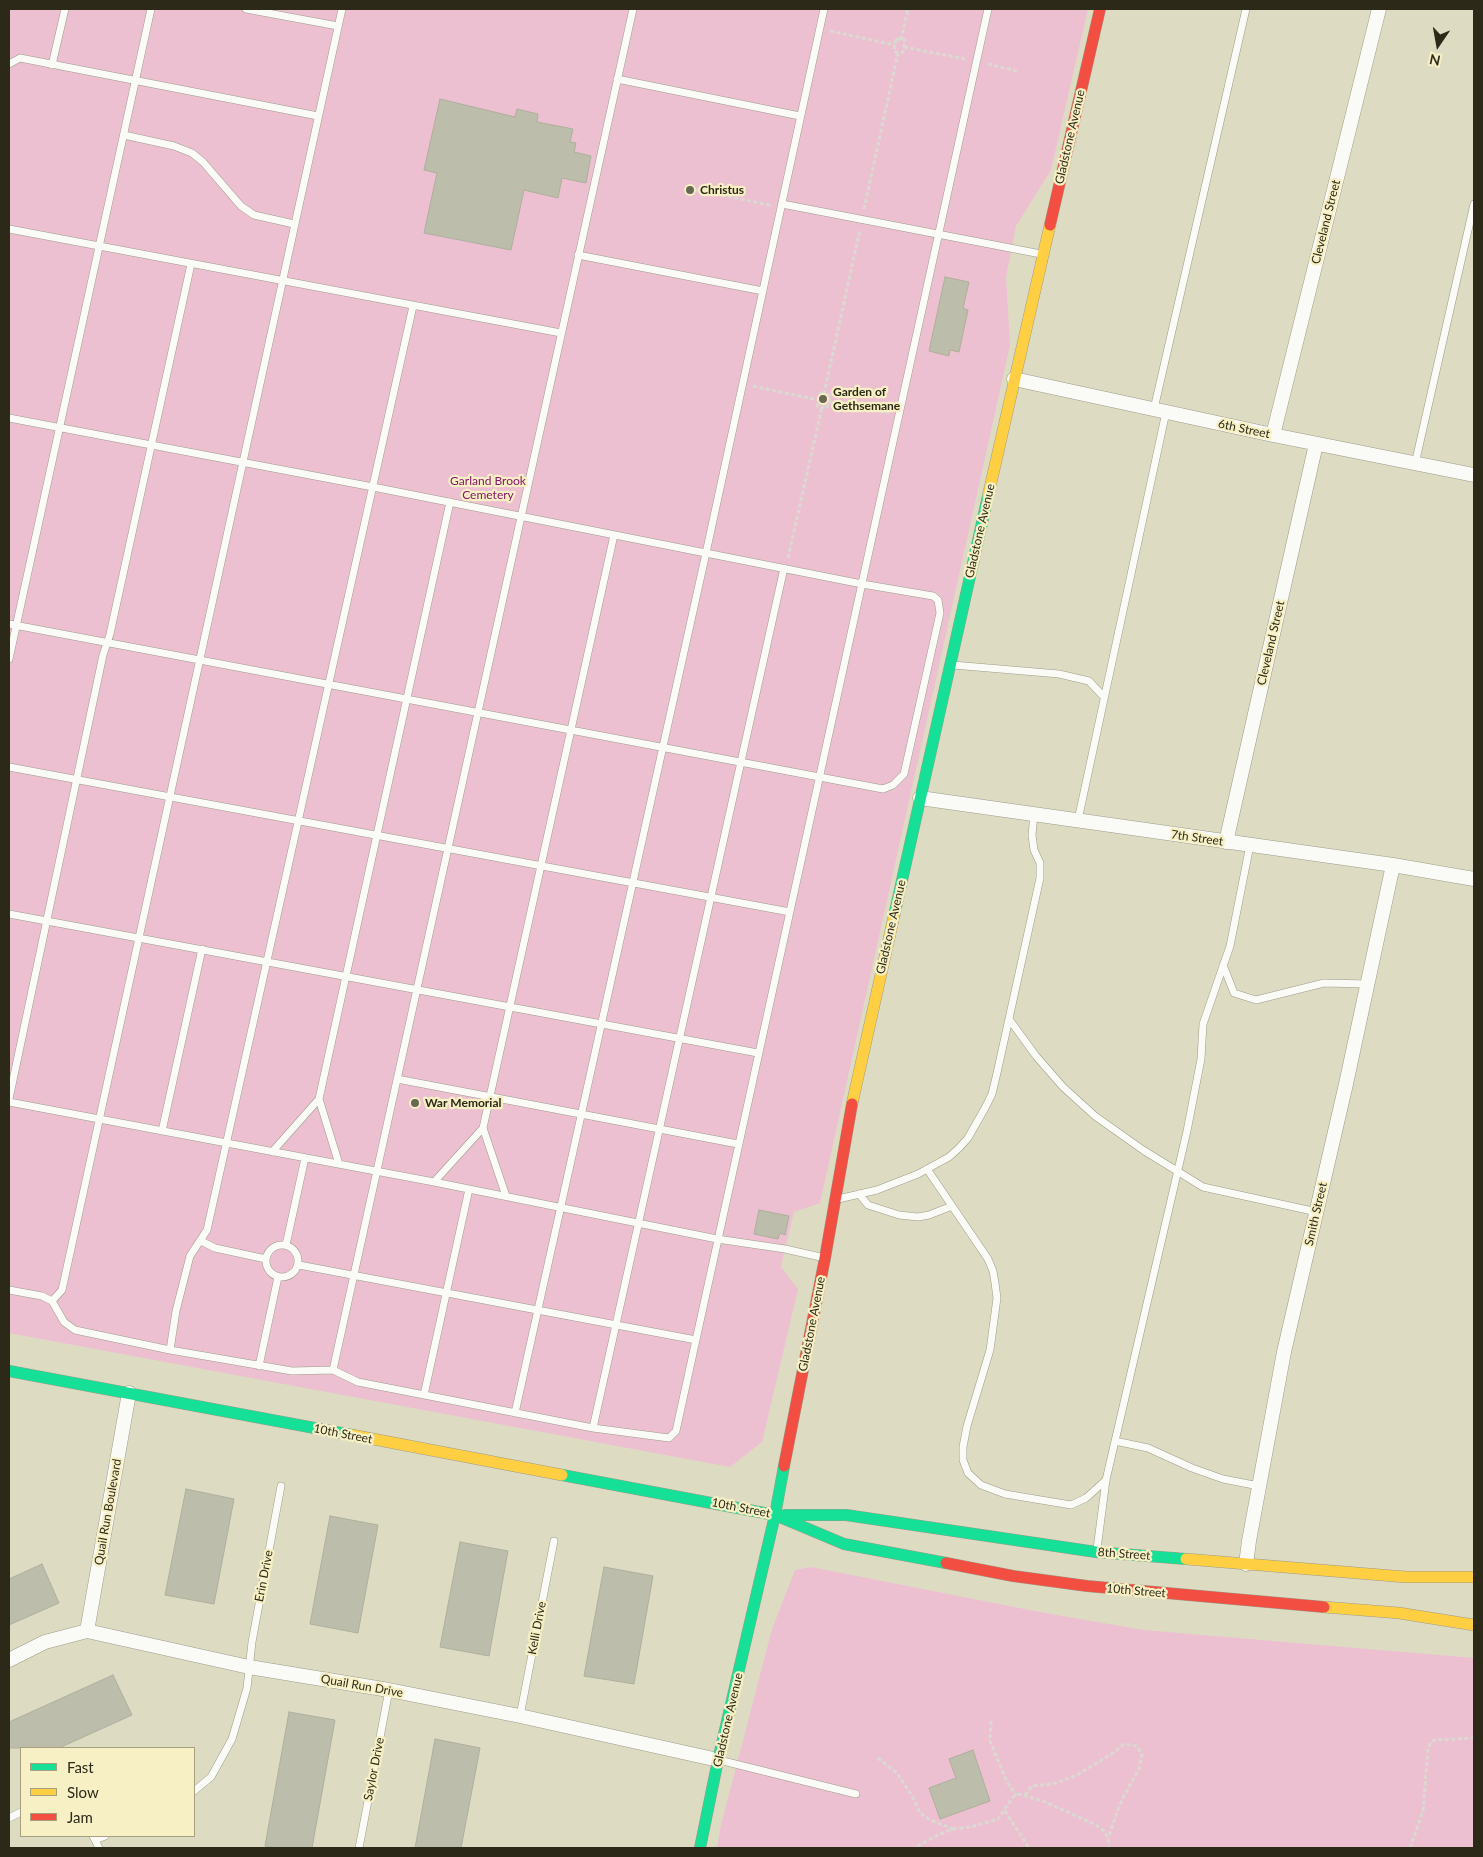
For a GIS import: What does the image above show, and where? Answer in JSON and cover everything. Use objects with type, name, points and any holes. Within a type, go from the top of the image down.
[{"type":"main road","name":"Gladstone Avenue","points":[[700,1848],[718,1760],[775,1515],[825,1258],[850,1112],[1042,254],[1100,9]]},
{"type":"main road","name":"10th Street","points":[[9,1372],[775,1515],[844,1544],[1013,1576],[1087,1586],[1399,1613],[1474,1626]]},
{"type":"main road","name":"8th Street","points":[[775,1515],[846,1515],[1096,1552],[1406,1576],[1474,1577]]},
{"type":"street","name":"Cleveland Street","points":[[1273,435],[1379,9]]},
{"type":"street","name":"6th Street","points":[[1014,379],[1316,444],[1474,475]]},
{"type":"street","name":"Cleveland Street","points":[[1226,842],[1316,444]]},
{"type":"street","name":"7th Street","points":[[920,798],[1393,865],[1474,879]]},
{"type":"street","name":"Smith Street","points":[[1246,1564],[1248,1541],[1284,1352],[1368,984],[1393,865]]},
{"type":"street","name":"Quail Run Boulevard","points":[[87,1631],[129,1393]]},
{"type":"street","name":"Quail Run Drive","points":[[9,1660],[45,1642],[87,1631],[249,1667],[389,1690],[520,1716],[718,1760]]},
{"type":"lane","points":[[52,65],[64,9]]},
{"type":"lane","points":[[9,659],[12,625],[60,428],[151,9]]},
{"type":"lane","points":[[246,9],[338,26]]},
{"type":"lane","points":[[52,1301],[62,1290],[342,9]]},
{"type":"lane","points":[[333,1370],[633,9]]},
{"type":"lane","points":[[515,1413],[706,553],[824,9]]},
{"type":"lane","points":[[9,1290],[42,1296],[52,1301],[64,1322],[75,1330],[170,1350],[292,1371],[333,1370],[358,1382],[593,1428],[669,1438],[676,1430],[988,9]]},
{"type":"lane","points":[[1078,820],[1160,411],[1246,9]]},
{"type":"lane","points":[[9,64],[20,58],[318,116]]},
{"type":"lane","points":[[617,80],[800,116]]},
{"type":"lane","points":[[124,135],[174,146],[192,153],[203,162],[241,206],[254,215],[294,224]]},
{"type":"lane","points":[[1415,464],[1474,204]]},
{"type":"lane","points":[[781,206],[1042,254]]},
{"type":"lane","points":[[9,230],[561,333]]},
{"type":"lane","points":[[578,255],[762,291]]},
{"type":"lane","points":[[191,264],[77,779],[9,1101],[506,1196],[717,1239],[825,1258]]},
{"type":"lane","points":[[170,1350],[176,1311],[190,1256],[207,1230],[413,306]]},
{"type":"lane","points":[[9,418],[450,502],[862,584],[933,596],[938,600],[940,613],[904,774],[893,785],[883,789],[12,625]]},
{"type":"lane","points":[[272,1152],[319,1099],[450,502]]},
{"type":"lane","points":[[434,1182],[483,1128],[614,535]]},
{"type":"lane","points":[[593,1428],[784,568]]},
{"type":"lane","points":[[950,664],[1058,674],[1089,680],[1104,697]]},
{"type":"lane","points":[[9,767],[790,912]]},
{"type":"lane","points":[[835,1200],[877,1190],[927,1169],[949,1157],[960,1148],[976,1125],[992,1094],[1040,878],[1040,863],[1034,850],[1032,835],[1034,814]]},
{"type":"lane","points":[[1096,1552],[1106,1480],[1187,1131],[1201,1058],[1203,1024],[1230,946],[1250,845]]},
{"type":"lane","points":[[9,914],[758,1053]]},
{"type":"lane","points":[[162,1131],[202,949]]},
{"type":"lane","points":[[1223,965],[1234,993],[1256,1000],[1324,983],[1368,984]]},
{"type":"lane","points":[[1009,1019],[1036,1056],[1063,1087],[1095,1116],[1142,1150],[1178,1170],[1203,1187],[1316,1212]]},
{"type":"lane","points":[[397,1079],[738,1144]]},
{"type":"lane","points":[[319,1099],[339,1164]]},
{"type":"lane","points":[[483,1128],[506,1196]]},
{"type":"lane","points":[[286,1245],[305,1158]]},
{"type":"lane","points":[[927,1169],[988,1259],[994,1271],[997,1298],[990,1350],[967,1426],[963,1447],[963,1460],[968,1473],[981,1485],[1005,1494],[1071,1506],[1086,1498],[1106,1480]]},
{"type":"lane","points":[[424,1395],[470,1189]]},
{"type":"lane","points":[[859,1194],[868,1205],[899,1215],[918,1217],[952,1206]]},
{"type":"lane","points":[[201,1241],[216,1248],[266,1259]]},
{"type":"lane","points":[[286,1245],[296,1252],[299,1265],[291,1275],[278,1277],[268,1270],[266,1259],[273,1247],[286,1245]]},
{"type":"lane","points":[[299,1265],[696,1340]]},
{"type":"lane","points":[[259,1366],[278,1277]]},
{"type":"lane","points":[[1115,1440],[1148,1448],[1224,1480],[1259,1486]]},
{"type":"lane","name":"Erin Drive","points":[[195,1790],[211,1777],[232,1739],[247,1688],[249,1667],[281,1486]]},
{"type":"lane","name":"Kelli Drive","points":[[520,1716],[554,1541]]},
{"type":"lane","name":"Saylor Drive","points":[[360,1848],[389,1690]]},
{"type":"lane","points":[[718,1760],[856,1794]]},
{"type":"lane","points":[[94,1838],[99,1848]]},
{"type":"path","points":[[901,40],[908,9]]},
{"type":"path","points":[[820,29],[895,45]]},
{"type":"path","points":[[896,39],[905,40],[903,52],[898,53],[894,51],[895,45],[896,39]]},
{"type":"path","points":[[904,47],[1017,71]]},
{"type":"path","points":[[696,190],[781,206]]},
{"type":"path","points":[[742,383],[818,400]]},
{"type":"path","points":[[820,392],[830,395],[829,402],[827,408],[817,406],[820,392]]},
{"type":"path","points":[[829,402],[899,415]]},
{"type":"path","points":[[784,568],[789,555],[822,407]]},
{"type":"path","points":[[991,1721],[990,1741],[1007,1782],[1016,1795]]},
{"type":"path","points":[[1410,1848],[1423,1811],[1429,1744],[1434,1740],[1474,1738]]},
{"type":"path","points":[[1025,1795],[1032,1786],[1053,1784],[1078,1775],[1124,1744],[1137,1746],[1142,1754],[1139,1769],[1122,1800],[1108,1838],[1109,1848]]},
{"type":"path","points":[[878,1758],[898,1774],[920,1813],[930,1820],[952,1829]]},
{"type":"path","points":[[914,1848],[952,1829],[971,1827],[998,1818],[1016,1795],[1025,1795],[1090,1821],[1103,1830],[1108,1838]]},
{"type":"path","points":[[1005,1811],[1029,1848]]},
{"type":"green space","name":"Garland Brook Cemetery","points":[[10,9],[1088,9],[1051,170],[1016,226],[1006,277],[1010,345],[820,1203],[794,1212],[781,1267],[798,1289],[762,1442],[730,1467],[9,1333]]},
{"type":"green space","points":[[811,1567],[1045,1613],[1144,1630],[1474,1658],[1474,1848],[717,1848],[721,1825],[772,1629],[795,1570]]},
{"type":"building","points":[[440,99],[515,117],[517,109],[538,114],[537,122],[573,129],[570,142],[576,143],[574,152],[591,156],[586,183],[562,178],[558,198],[524,190],[511,250],[424,233],[437,173],[424,170]]},
{"type":"building","points":[[945,277],[969,282],[963,308],[968,310],[959,352],[950,350],[949,356],[929,351]]},
{"type":"building","points":[[759,1210],[789,1216],[785,1235],[780,1233],[778,1239],[754,1234]]},
{"type":"building","points":[[186,1489],[234,1499],[214,1604],[165,1595]]},
{"type":"building","points":[[330,1516],[378,1525],[358,1633],[310,1624]]},
{"type":"building","points":[[460,1542],[508,1551],[489,1656],[440,1647]]},
{"type":"building","points":[[42,1564],[59,1603],[9,1625],[9,1579]]},
{"type":"building","points":[[604,1567],[653,1576],[634,1684],[584,1676]]},
{"type":"building","points":[[113,1675],[132,1715],[61,1747],[9,1748],[9,1722]]},
{"type":"building","points":[[289,1712],[335,1720],[312,1848],[276,1848],[265,1846]]},
{"type":"building","points":[[435,1739],[480,1748],[461,1848],[415,1848]]},
{"type":"building","points":[[973,1750],[990,1801],[940,1819],[929,1788],[956,1778],[949,1759]]},
{"type":"traffic: fast","points":[[894,916],[988,496]]},
{"type":"traffic: fast","points":[[9,1371],[352,1435]]},
{"type":"traffic: fast","points":[[700,1848],[718,1760],[775,1515],[784,1466]]},
{"type":"traffic: fast","points":[[562,1475],[775,1515],[844,1544],[946,1563]]},
{"type":"traffic: fast","points":[[785,1515],[846,1515],[1096,1552],[1186,1559]]},
{"type":"traffic: slow","points":[[988,496],[1050,225]]},
{"type":"traffic: slow","points":[[852,1104],[894,916]]},
{"type":"traffic: slow","points":[[352,1435],[562,1475]]},
{"type":"traffic: slow","points":[[1186,1559],[1406,1577],[1474,1577]]},
{"type":"traffic: slow","points":[[1324,1607],[1399,1613],[1474,1625]]},
{"type":"traffic: jam","points":[[1050,225],[1100,9]]},
{"type":"traffic: jam","points":[[784,1466],[825,1258],[852,1104]]},
{"type":"traffic: jam","points":[[946,1563],[1013,1576],[1087,1586],[1324,1607]]},
{"type":"place","name":"Christus","points":[[690,190]]},
{"type":"place","name":"Garden of Gethsemane","points":[[823,399]]},
{"type":"place","name":"War Memorial","points":[[415,1103]]}]
